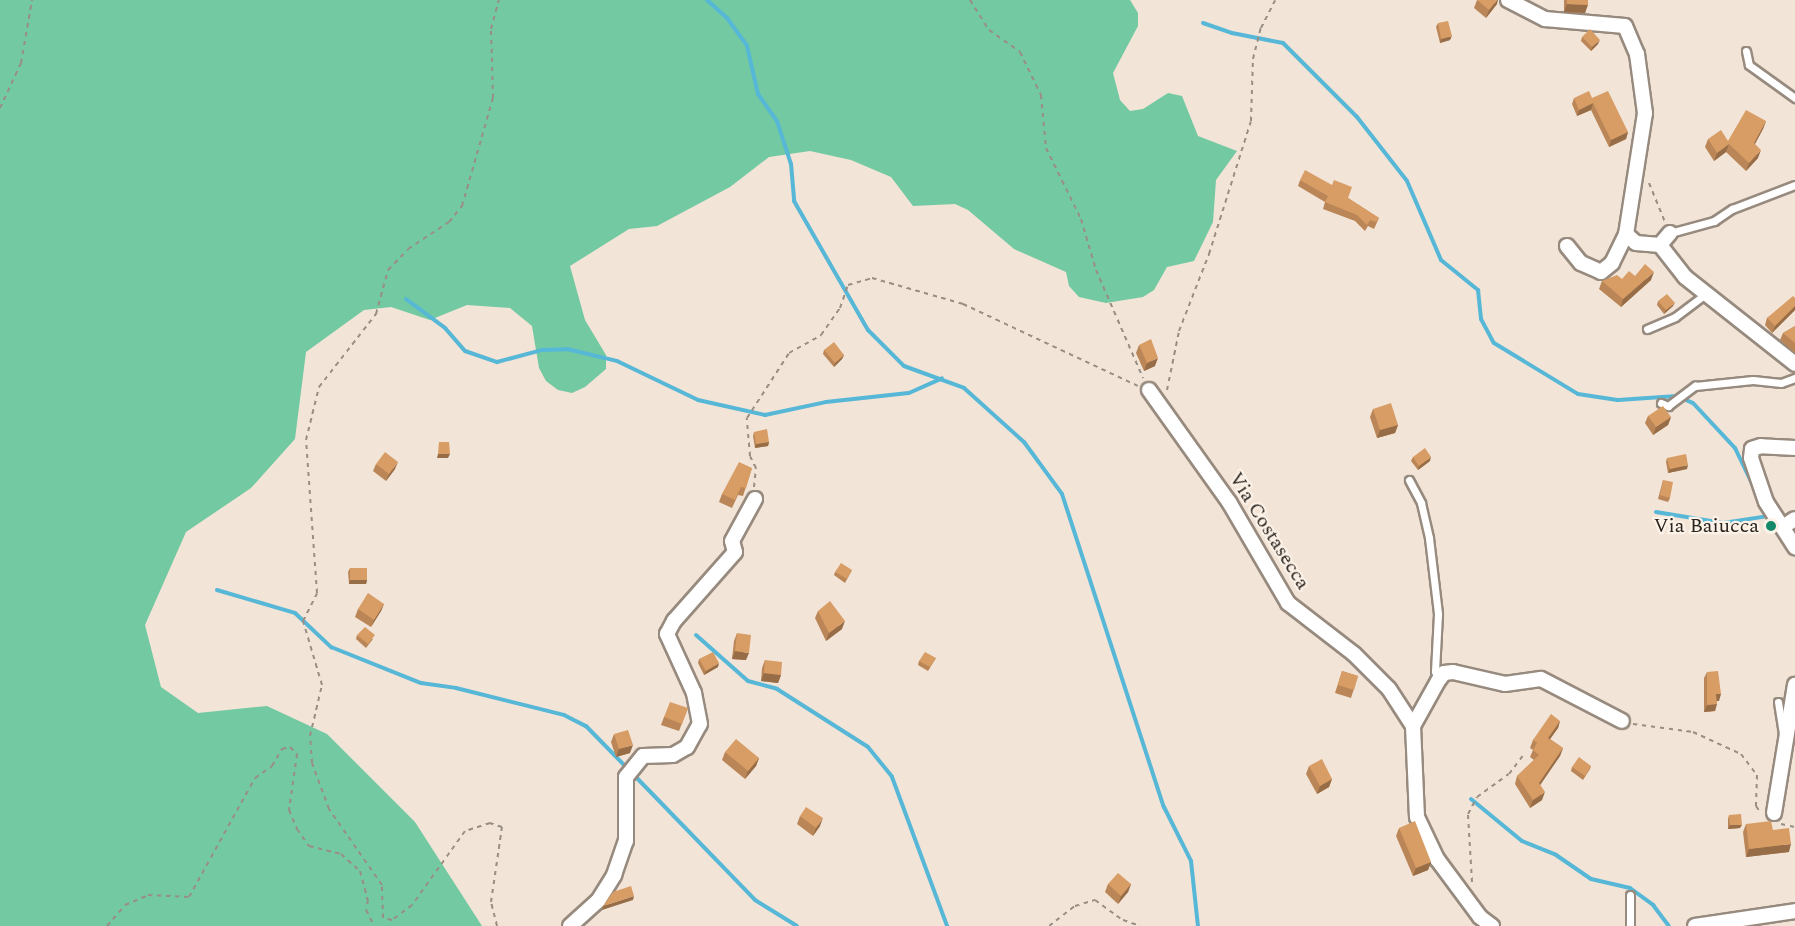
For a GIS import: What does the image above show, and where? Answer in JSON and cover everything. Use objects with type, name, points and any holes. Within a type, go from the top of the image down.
[{"type":"street","points":[[1508,0],[1545,18],[1625,26],[1633,43],[1645,113],[1626,234],[1612,263],[1601,272],[1581,263],[1567,246]]},
{"type":"street","points":[[1660,245],[1670,233]]},
{"type":"street","points":[[1626,234],[1636,243],[1660,245],[1684,277],[1795,364]]},
{"type":"street","name":"Via Costasecca","points":[[1149,390],[1158,405],[1170,414],[1229,502],[1288,603],[1354,654],[1389,689],[1413,726]]},
{"type":"street","points":[[1795,448],[1761,446],[1752,449],[1751,458],[1766,502],[1795,547]]},
{"type":"street","points":[[570,926],[598,901],[614,875],[626,841],[626,777],[643,756],[673,755],[687,747],[700,724],[694,693],[678,666],[667,634],[674,621],[735,552],[732,541],[755,499]]},
{"type":"street","points":[[1783,527],[1795,519]]},
{"type":"street","points":[[1492,926],[1480,917],[1437,859],[1417,817],[1413,726],[1438,681],[1444,673],[1453,672],[1505,684],[1541,679],[1622,721]]},
{"type":"street","points":[[1772,819],[1795,685]]},
{"type":"street","points":[[1695,926],[1795,911]]},
{"type":"lane","points":[[1746,51],[1749,65],[1795,98]]},
{"type":"lane","points":[[1670,233],[1714,221],[1732,209],[1795,185]]},
{"type":"lane","points":[[1647,329],[1676,317],[1706,294]]},
{"type":"lane","points":[[1661,403],[1668,406],[1695,386],[1753,380],[1780,382],[1795,378]]},
{"type":"lane","points":[[1409,480],[1421,503],[1429,538],[1438,615],[1435,671],[1438,681]]},
{"type":"lane","points":[[1778,702],[1784,739]]},
{"type":"lane","points":[[1630,895],[1630,926]]},
{"type":"path","points":[[0,108],[21,63],[32,0]]},
{"type":"path","points":[[384,926],[386,921],[382,885],[329,809],[312,763],[310,736],[322,685],[303,621],[317,593],[318,567],[306,440],[320,387],[376,314],[388,270],[408,249],[449,222],[462,206],[493,98],[491,29],[499,0]]},
{"type":"path","points":[[970,0],[989,30],[1020,52],[1041,95],[1046,148],[1081,219],[1096,270],[1149,390]]},
{"type":"path","points":[[1158,405],[1165,399],[1179,331],[1209,254],[1251,121],[1253,59],[1261,28],[1275,0]]},
{"type":"path","points":[[1647,176],[1670,233]]},
{"type":"path","points":[[755,499],[756,468],[750,456],[747,418],[789,353],[821,335],[840,308],[848,285],[872,278],[963,304],[1149,390]]},
{"type":"path","points":[[1622,721],[1651,729],[1693,732],[1741,754],[1757,775],[1756,806],[1772,819],[1795,827]]},
{"type":"path","points":[[107,926],[125,905],[148,895],[189,897],[255,778],[272,766],[282,749],[290,747],[297,754],[289,810],[297,829],[309,846],[341,854],[360,871],[368,900],[366,910],[374,926]]},
{"type":"path","points":[[1472,884],[1468,814],[1477,797],[1509,774],[1524,754]]},
{"type":"path","points":[[386,921],[412,905],[465,831],[490,824],[502,827],[491,902],[497,926]]},
{"type":"path","points":[[1049,926],[1076,906],[1095,900],[1123,920],[1140,926]]},
{"type":"green space","points":[[0,0],[1130,0],[1138,13],[1138,26],[1113,73],[1120,100],[1130,111],[1143,109],[1168,93],[1182,96],[1198,136],[1237,151],[1216,180],[1213,222],[1194,261],[1167,267],[1154,290],[1143,297],[1106,303],[1079,297],[1069,286],[1066,272],[1014,249],[968,210],[955,204],[913,206],[891,177],[851,160],[810,151],[769,157],[730,187],[657,226],[629,229],[570,266],[585,320],[606,355],[606,369],[585,387],[572,393],[558,390],[546,381],[539,368],[532,326],[510,308],[467,305],[430,320],[391,307],[364,310],[306,352],[295,439],[251,488],[186,532],[145,625],[161,687],[198,713],[267,706],[327,734],[415,822],[482,926],[0,926]]},
{"type":"building","points":[[1477,0],[1497,0],[1489,10]]},
{"type":"building","points":[[1567,0],[1588,0],[1588,5],[1567,4]]},
{"type":"building","points":[[1448,21],[1452,36],[1441,39],[1438,23]]},
{"type":"building","points":[[1590,29],[1600,40],[1592,47],[1582,37]]},
{"type":"building","points":[[1589,91],[1592,98],[1608,91],[1628,132],[1611,140],[1593,103],[1579,110],[1574,98]]},
{"type":"building","points":[[1746,110],[1766,121],[1754,143],[1761,150],[1749,163],[1729,144],[1717,153],[1708,139],[1721,130],[1728,141]]},
{"type":"building","points":[[1305,170],[1332,185],[1334,180],[1352,187],[1348,198],[1379,218],[1376,222],[1370,220],[1367,225],[1357,215],[1325,202],[1328,196],[1300,180]]},
{"type":"building","points":[[1645,264],[1654,272],[1623,299],[1602,281],[1617,275],[1622,279],[1629,271],[1635,276]]},
{"type":"building","points":[[1667,294],[1675,303],[1666,310],[1658,301]]},
{"type":"building","points":[[1793,296],[1795,306],[1775,326],[1767,318]]},
{"type":"building","points":[[1795,326],[1795,343],[1783,333]]},
{"type":"building","points":[[1151,339],[1158,358],[1147,363],[1139,345]]},
{"type":"building","points":[[834,342],[844,355],[835,363],[824,350]]},
{"type":"building","points":[[1391,403],[1398,425],[1380,430],[1373,409]]},
{"type":"building","points":[[1663,406],[1671,417],[1656,427],[1648,416]]},
{"type":"building","points":[[767,429],[769,442],[756,444],[754,432]]},
{"type":"building","points":[[439,442],[449,442],[450,454],[438,454]]},
{"type":"building","points":[[1425,448],[1431,457],[1419,466],[1413,457]]},
{"type":"building","points":[[385,452],[398,462],[389,474],[376,464]]},
{"type":"building","points":[[1686,454],[1688,465],[1670,469],[1667,458]]},
{"type":"building","points":[[739,462],[752,468],[746,488],[741,487],[735,500],[722,494]]},
{"type":"building","points":[[1663,480],[1673,482],[1670,498],[1660,495]]},
{"type":"building","points":[[841,563],[852,570],[847,579],[835,572]]},
{"type":"building","points":[[350,568],[367,568],[367,580],[350,580]]},
{"type":"building","points":[[368,593],[384,604],[374,620],[358,609]]},
{"type":"building","points":[[830,601],[845,621],[829,633],[818,611]]},
{"type":"building","points":[[365,627],[375,635],[368,644],[357,635]]},
{"type":"building","points":[[737,633],[751,635],[749,653],[735,651]]},
{"type":"building","points":[[713,652],[719,663],[706,671],[699,659]]},
{"type":"building","points":[[925,652],[936,658],[930,667],[919,661]]},
{"type":"building","points":[[765,660],[782,662],[781,675],[764,673]]},
{"type":"building","points":[[1342,671],[1358,676],[1354,690],[1338,685]]},
{"type":"building","points":[[1718,671],[1721,694],[1716,694],[1717,704],[1707,705],[1707,672]]},
{"type":"building","points":[[670,702],[688,708],[682,724],[664,717]]},
{"type":"building","points":[[1551,714],[1560,721],[1548,738],[1563,748],[1539,783],[1545,792],[1533,800],[1517,776],[1539,755],[1533,750],[1537,743],[1533,740]]},
{"type":"building","points":[[628,730],[633,745],[619,749],[614,734]]},
{"type":"building","points":[[736,739],[759,758],[748,771],[725,752]]},
{"type":"building","points":[[1579,757],[1591,766],[1585,776],[1572,767]]},
{"type":"building","points":[[1322,759],[1332,779],[1320,786],[1309,766]]},
{"type":"building","points":[[806,807],[823,818],[816,828],[800,816]]},
{"type":"building","points":[[1741,814],[1742,825],[1730,825],[1729,815]]},
{"type":"building","points":[[1415,821],[1431,862],[1416,868],[1399,828]]},
{"type":"building","points":[[1771,821],[1773,830],[1789,828],[1791,844],[1749,849],[1746,824]]},
{"type":"building","points":[[1118,873],[1131,884],[1121,896],[1108,884]]},
{"type":"building","points":[[631,886],[634,896],[603,906],[613,892]]},
{"type":"waterway","points":[[707,0],[727,18],[747,46],[758,94],[777,121],[791,164],[794,201],[868,330],[904,366],[964,388],[1024,442],[1062,494],[1164,807],[1191,861],[1198,926]]},
{"type":"waterway","points":[[1203,23],[1232,33],[1283,43],[1357,117],[1407,181],[1441,260],[1478,290],[1481,319],[1494,343],[1578,394],[1618,400],[1677,396],[1693,403],[1735,448],[1757,494]]},
{"type":"waterway","points":[[406,299],[445,328],[465,351],[497,362],[542,350],[567,349],[617,361],[698,400],[765,415],[826,402],[909,393],[942,378]]},
{"type":"waterway","points":[[1656,512],[1723,523],[1769,516]]},
{"type":"waterway","points":[[217,590],[295,613],[331,647],[421,683],[456,688],[564,715],[586,726],[628,769]]},
{"type":"waterway","points":[[696,635],[748,681],[777,689],[868,747],[892,777],[947,926]]},
{"type":"waterway","points":[[633,774],[755,900],[797,926]]},
{"type":"waterway","points":[[1471,799],[1522,841],[1556,855],[1591,879],[1630,888],[1653,905],[1669,926]]},
{"type":"place","name":"Via Baiucca","points":[[1771,526]]}]
